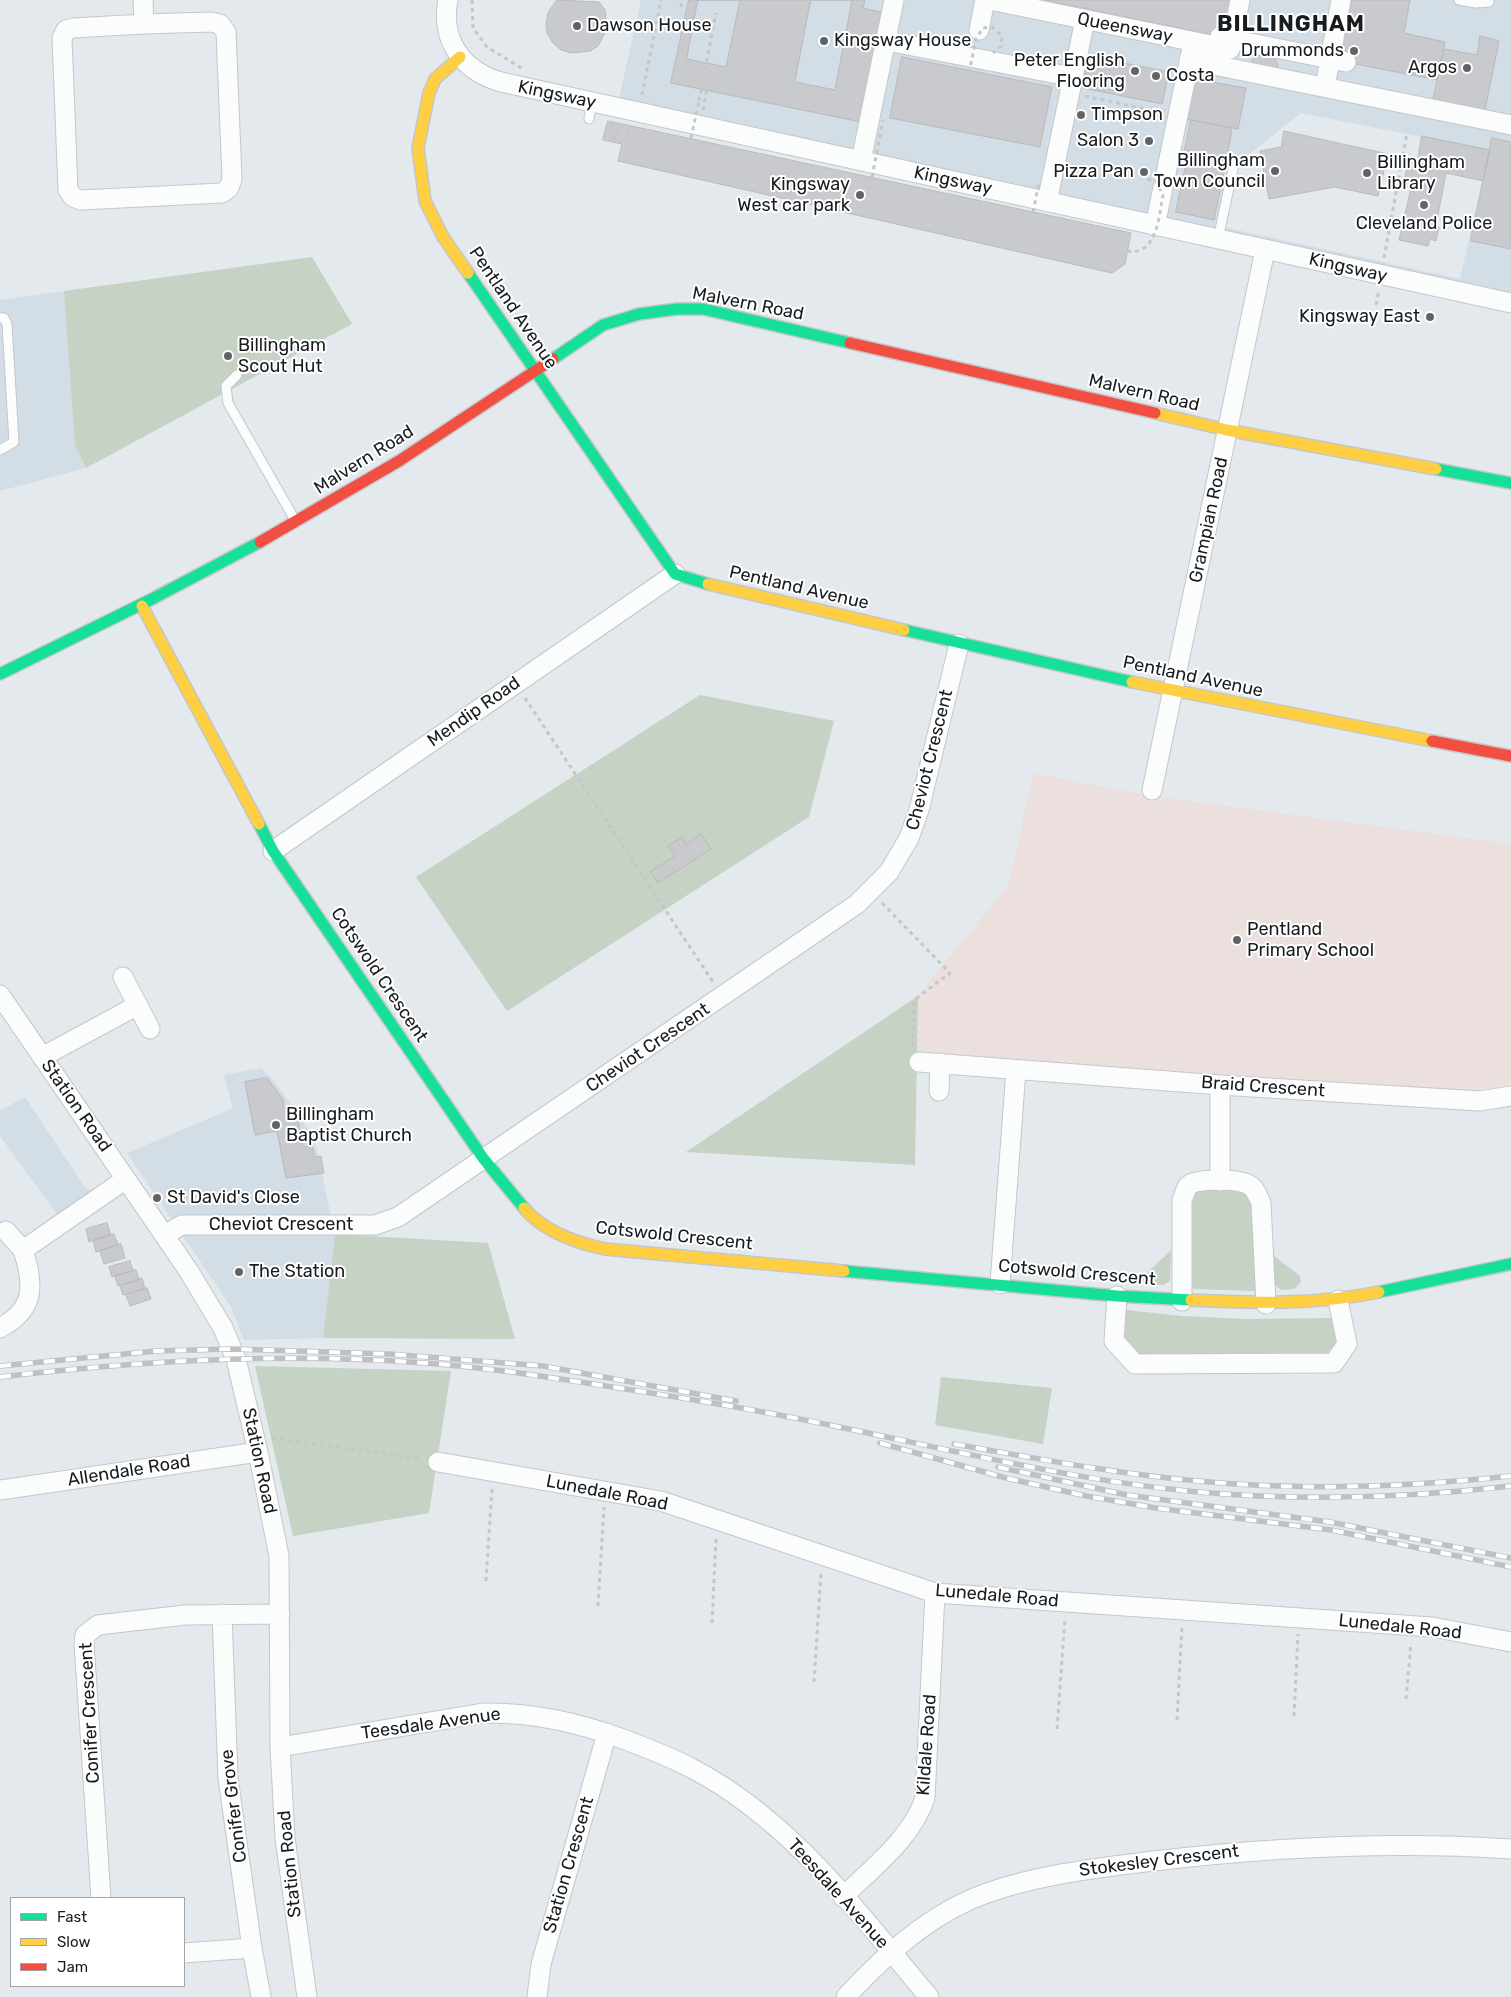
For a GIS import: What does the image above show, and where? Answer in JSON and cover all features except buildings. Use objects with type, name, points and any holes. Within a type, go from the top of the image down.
[{"type":"street","points":[[143,0],[144,24]]},
{"type":"street","name":"Kingsway","points":[[448,0],[448,29],[460,57],[467,65],[488,78],[590,111],[638,112],[861,161],[1050,208],[1154,226],[1511,304]]},
{"type":"street","points":[[861,161],[894,0]]},
{"type":"street","points":[[979,30],[985,0]]},
{"type":"street","name":"Queensway","points":[[990,0],[1193,42],[1231,44],[1330,59]]},
{"type":"street","points":[[1234,0],[1228,29],[1219,36],[1231,44],[1240,0]]},
{"type":"street","points":[[1325,87],[1342,0]]},
{"type":"street","points":[[1330,59],[1346,62],[1341,54],[1352,0]]},
{"type":"street","points":[[1050,208],[1074,86],[1084,20]]},
{"type":"street","points":[[211,22],[220,24],[226,32],[232,179],[229,188],[222,193],[81,200],[73,197],[68,190],[62,38],[66,30],[73,28],[144,24],[211,22]]},
{"type":"street","points":[[887,41],[1074,86]]},
{"type":"street","points":[[1154,226],[1193,42]]},
{"type":"street","name":"Pentland Avenue","points":[[460,57],[435,78],[429,93],[418,148],[424,201],[443,237],[675,574],[687,579],[959,644],[1173,692],[1511,756]]},
{"type":"street","points":[[1189,60],[1511,126]]},
{"type":"street","name":"Grampian Road","points":[[1152,790],[1266,250]]},
{"type":"street","name":"Malvern Road","points":[[0,674],[142,606],[296,522],[400,461],[603,324],[622,317],[653,311],[703,309],[1227,430],[1511,484]]},
{"type":"street","name":"Mendip Road","points":[[273,851],[675,574]]},
{"type":"street","name":"Cotswold Crescent","points":[[142,606],[273,851],[483,1158],[526,1211],[553,1230],[582,1244],[605,1248],[1117,1296],[1182,1301],[1266,1304],[1338,1300],[1511,1264]]},
{"type":"street","name":"Cheviot Crescent","points":[[164,1235],[182,1225],[375,1225],[398,1217],[724,997],[857,904],[872,892],[889,872],[909,838],[919,810],[959,644]]},
{"type":"street","points":[[123,977],[150,1029]]},
{"type":"street","name":"Station Road","points":[[0,994],[207,1300],[232,1349],[256,1443],[279,1556],[280,1748],[285,1838],[307,1997]]},
{"type":"street","points":[[42,1057],[138,1005]]},
{"type":"street","name":"Braid Crescent","points":[[919,1062],[1220,1085],[1480,1101],[1511,1096]]},
{"type":"street","points":[[939,1090],[940,1064]]},
{"type":"street","points":[[1000,1284],[1016,1070]]},
{"type":"street","points":[[1220,1085],[1220,1181]]},
{"type":"street","points":[[23,1250],[126,1180]]},
{"type":"street","points":[[1182,1301],[1182,1200],[1184,1193],[1192,1183],[1220,1181],[1245,1183],[1257,1193],[1261,1203],[1266,1304]]},
{"type":"street","points":[[0,1328],[12,1322],[21,1313],[29,1298],[32,1285],[31,1274],[23,1250],[2,1228]]},
{"type":"street","points":[[1117,1296],[1114,1341],[1136,1364],[1334,1363],[1347,1344],[1338,1300]]},
{"type":"street","name":"Allendale Road","points":[[0,1490],[256,1443]]},
{"type":"street","name":"Lunedale Road","points":[[438,1462],[661,1501],[935,1593],[1432,1627],[1511,1642]]},
{"type":"street","name":"Kildale Road","points":[[843,1896],[908,1832],[920,1816],[925,1798],[935,1593]]},
{"type":"street","name":"Conifer Crescent","points":[[101,1897],[85,1635],[98,1625],[185,1614],[280,1614]]},
{"type":"street","name":"Conifer Grove","points":[[222,1614],[228,1778],[252,1948],[261,1997]]},
{"type":"street","name":"Teesdale Avenue","points":[[280,1748],[483,1713],[532,1715],[568,1721],[664,1754],[695,1770],[742,1800],[808,1856],[929,1997]]},
{"type":"street","name":"Station Crescent","points":[[537,1997],[542,1964],[607,1733]]},
{"type":"street","name":"Stokesley Crescent","points":[[846,1997],[891,1952],[924,1926],[986,1893],[1040,1878],[1086,1870],[1244,1851],[1393,1844],[1511,1849]]},
{"type":"street","points":[[185,1953],[252,1948]]},
{"type":"lane","points":[[1459,0],[1476,3],[1489,2]]},
{"type":"lane","points":[[1218,240],[1235,160]]},
{"type":"lane","points":[[0,318],[4,318],[6,324],[14,442],[0,450]]},
{"type":"lane","points":[[237,375],[226,386],[228,403],[296,522]]},
{"type":"path","points":[[472,0],[473,28],[487,47],[520,66],[525,72]]},
{"type":"path","points":[[638,112],[661,0]]},
{"type":"path","points":[[681,7],[682,0]]},
{"type":"path","points":[[691,138],[716,14]]},
{"type":"path","points":[[969,73],[976,38],[983,28],[992,27],[1002,36],[1001,46],[994,54]]},
{"type":"path","points":[[963,72],[978,75]]},
{"type":"path","points":[[1074,86],[1160,112]]},
{"type":"path","points":[[867,197],[885,111]]},
{"type":"path","points":[[610,137],[616,139],[619,127],[630,130],[626,145]]},
{"type":"path","points":[[1376,305],[1382,276],[1384,252],[1408,133]]},
{"type":"path","points":[[808,184],[813,164]]},
{"type":"path","points":[[803,181],[806,167]]},
{"type":"path","points":[[1128,251],[1134,252],[1146,248],[1154,238],[1163,195],[1156,181],[1147,179]]},
{"type":"path","points":[[1039,183],[1050,208]]},
{"type":"path","points":[[516,684],[724,997]]},
{"type":"path","points":[[872,892],[950,973],[914,1000],[913,1056],[919,1062]]},
{"type":"path","points":[[256,1443],[438,1462]]},
{"type":"path","points":[[486,1581],[493,1480]]},
{"type":"path","points":[[598,1606],[604,1504]]},
{"type":"path","points":[[712,1623],[716,1534]]},
{"type":"path","points":[[814,1682],[821,1571]]},
{"type":"path","points":[[1057,1729],[1065,1609]]},
{"type":"path","points":[[1177,1720],[1183,1617]]},
{"type":"path","points":[[1294,1716],[1299,1626]]},
{"type":"path","points":[[1406,1700],[1411,1641]]},
{"type":"shaded area","points":[[641,0],[1511,0],[1511,309],[619,98]],"holes":[[[1301,113],[1489,150],[1460,279],[1223,227],[1237,164]]]},
{"type":"shaded area","points":[[64,291],[75,444],[86,468],[0,491],[0,300]]},
{"type":"shaded area","name":"Pentland Primary School","points":[[1033,773],[1145,795],[1511,844],[1511,1085],[1466,1091],[917,1054],[918,996],[1009,884]]},
{"type":"shaded area","points":[[261,1068],[272,1078],[314,1137],[335,1234],[323,1338],[244,1340],[231,1307],[127,1153],[233,1108],[224,1075]]},
{"type":"shaded area","points":[[25,1097],[86,1189],[107,1191],[58,1216],[0,1136],[0,1111]]},
{"type":"green space","points":[[312,257],[352,324],[86,468],[75,445],[64,291]]},
{"type":"green space","points":[[700,695],[834,721],[809,817],[507,1011],[416,877]]},
{"type":"green space","points":[[918,996],[915,1165],[686,1152]]},
{"type":"green space","points":[[1200,1189],[1244,1190],[1250,1199],[1254,1209],[1258,1235],[1259,1285],[1254,1291],[1194,1289],[1190,1285],[1189,1200]]},
{"type":"green space","points":[[335,1234],[488,1243],[515,1339],[323,1338]]},
{"type":"green space","points":[[1171,1250],[1170,1281],[1163,1285],[1138,1282]]},
{"type":"green space","points":[[1273,1255],[1300,1276],[1301,1282],[1294,1289],[1281,1290],[1274,1284]]},
{"type":"green space","points":[[1126,1310],[1182,1316],[1246,1319],[1333,1318],[1338,1340],[1325,1356],[1134,1358],[1119,1336],[1121,1314]]},
{"type":"green space","points":[[255,1366],[451,1371],[429,1513],[293,1536]]},
{"type":"green space","points":[[941,1377],[1052,1388],[1043,1444],[935,1425]]},
{"type":"railway","points":[[0,1366],[156,1351],[232,1349],[389,1354],[543,1366],[736,1401]]},
{"type":"railway","points":[[0,1377],[129,1365],[260,1358],[325,1358],[454,1365],[685,1398],[835,1426],[1042,1469],[1146,1486],[1198,1492],[1276,1497],[1354,1497],[1394,1496],[1511,1486]]},
{"type":"railway","points":[[880,1443],[1006,1478],[1086,1496],[1156,1508],[1331,1530],[1511,1567]]},
{"type":"railway","points":[[954,1444],[1106,1470],[1237,1484],[1315,1487],[1394,1485],[1511,1476]]},
{"type":"railway","points":[[998,1467],[1127,1495],[1330,1522],[1511,1558]]},
{"type":"traffic: fast","points":[[468,273],[675,574],[708,584]]},
{"type":"traffic: fast","points":[[553,359],[603,325],[639,314],[677,309],[703,309],[850,343]]},
{"type":"traffic: fast","points":[[1436,469],[1511,483]]},
{"type":"traffic: fast","points":[[0,674],[152,599],[260,542]]},
{"type":"traffic: fast","points":[[904,630],[1132,682]]},
{"type":"traffic: fast","points":[[259,824],[273,851],[483,1158],[524,1208]]},
{"type":"traffic: fast","points":[[1379,1292],[1511,1264]]},
{"type":"traffic: fast","points":[[844,1271],[1117,1296],[1191,1300]]},
{"type":"traffic: slow","points":[[460,57],[435,79],[429,93],[418,148],[425,201],[443,237],[468,273]]},
{"type":"traffic: slow","points":[[1155,413],[1227,430],[1436,469]]},
{"type":"traffic: slow","points":[[708,584],[904,630]]},
{"type":"traffic: slow","points":[[142,606],[259,824]]},
{"type":"traffic: slow","points":[[1132,682],[1432,741]]},
{"type":"traffic: slow","points":[[524,1208],[541,1223],[561,1235],[605,1249],[844,1271]]},
{"type":"traffic: slow","points":[[1191,1300],[1309,1301],[1379,1292]]},
{"type":"traffic: jam","points":[[850,343],[1155,413]]},
{"type":"traffic: jam","points":[[260,542],[399,461],[553,359]]},
{"type":"traffic: jam","points":[[1432,741],[1511,756]]},
{"type":"place","name":"Dawson House","points":[[577,26]]},
{"type":"place","name":"Kingsway House","points":[[824,41]]},
{"type":"place","name":"Drummonds","points":[[1354,51]]},
{"type":"place","name":"Argos","points":[[1467,68]]},
{"type":"place","name":"Peter English Flooring","points":[[1135,71]]},
{"type":"place","name":"Costa","points":[[1156,76]]},
{"type":"place","name":"Timpson","points":[[1081,115]]},
{"type":"place","name":"Salon 3","points":[[1149,141]]},
{"type":"place","name":"Billingham Town Council","points":[[1275,171]]},
{"type":"place","name":"Pizza Pan","points":[[1144,172]]},
{"type":"place","name":"Billingham Library","points":[[1367,173]]},
{"type":"place","name":"Kingsway West car park","points":[[860,195]]},
{"type":"place","name":"Cleveland Police","points":[[1424,205]]},
{"type":"place","name":"Kingsway East","points":[[1430,317]]},
{"type":"place","name":"Billingham Scout Hut","points":[[228,356]]},
{"type":"place","name":"Pentland Primary School","points":[[1237,940]]},
{"type":"place","name":"Billingham Baptist Church","points":[[276,1125]]},
{"type":"place","name":"St David's Close","points":[[157,1198]]},
{"type":"place","name":"The Station","points":[[239,1272]]},
{"type":"district","name":"BILLINGHAM","points":[[1291,25]]}]
